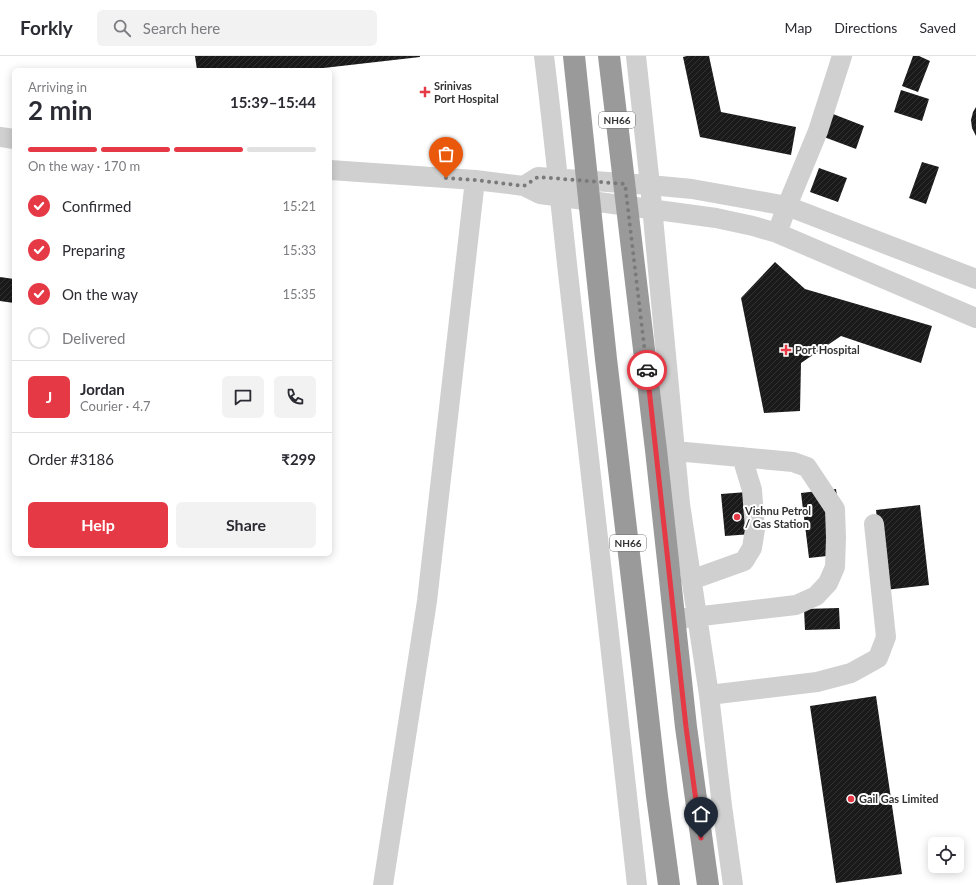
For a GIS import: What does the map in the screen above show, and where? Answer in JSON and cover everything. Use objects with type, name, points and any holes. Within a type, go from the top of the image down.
[{"type":"highway","name":"NH66","points":[[574,56],[607,367],[641,648],[657,796],[669,885]]},
{"type":"highway","name":"NH66","points":[[609,56],[627,206],[666,450],[675,619],[686,727],[708,885]]},
{"type":"street","points":[[544,56],[637,885]]},
{"type":"street","points":[[636,56],[652,209],[666,450],[680,504],[692,580],[709,695],[733,885]]},
{"type":"street","points":[[777,232],[818,131],[842,56]]},
{"type":"street","points":[[0,137],[12,139]]},
{"type":"street","points":[[332,170],[475,180],[524,186],[540,194],[558,188],[589,191],[627,206],[716,218],[753,226],[777,232],[976,318]]},
{"type":"street","points":[[383,885],[427,601],[475,180]]},
{"type":"street","points":[[589,191],[625,184],[650,185],[692,189],[787,206],[976,279]]},
{"type":"street","points":[[666,450],[793,462],[807,467],[835,508],[835,567],[828,583],[816,596],[796,605],[675,619]]},
{"type":"street","points":[[692,580],[744,561],[752,548],[755,529],[752,490],[742,457]]},
{"type":"street","points":[[709,695],[817,682],[851,673],[878,658],[886,637],[874,524]]},
{"type":"building","points":[[195,56],[420,56],[324,68],[197,68]]},
{"type":"building","points":[[709,56],[721,112],[796,127],[791,155],[700,137],[683,57]]},
{"type":"building","points":[[913,56],[919,56],[930,61],[918,92],[902,86]]},
{"type":"building","points":[[901,90],[929,99],[922,121],[894,112]]},
{"type":"building","points":[[976,107],[976,136],[972,128],[971,120]]},
{"type":"building","points":[[833,114],[864,126],[856,149],[824,137]]},
{"type":"building","points":[[922,162],[939,167],[926,204],[909,198]]},
{"type":"building","points":[[819,168],[847,178],[838,202],[810,192]]},
{"type":"building","name":"Port Hospital","points":[[775,262],[805,289],[932,326],[921,363],[841,336],[801,363],[800,411],[764,413],[741,298]]},
{"type":"building","points":[[0,277],[12,279],[12,303],[0,301]]},
{"type":"building","points":[[836,489],[845,554],[809,558],[801,493]]},
{"type":"building","points":[[747,492],[752,534],[725,536],[721,494]]},
{"type":"building","points":[[920,505],[929,585],[885,590],[876,510]]},
{"type":"building","points":[[839,608],[840,629],[805,630],[804,609]]},
{"type":"building","points":[[876,696],[902,874],[836,883],[810,706]]},
{"type":"way so far","points":[[446,178],[524,186],[538,177],[625,184],[647,370]]},
{"type":"place","name":"Srinivas Port Hospital","points":[[425,92]]},
{"type":"place","name":"Port Hospital","points":[[786,350]]},
{"type":"place","name":"Vishnu Petrol / Gas Station","points":[[737,517]]},
{"type":"place","name":"Gail Gas Limited","points":[[851,799]]},
{"type":"route","points":[[647,370],[686,727],[701,838]]}]
